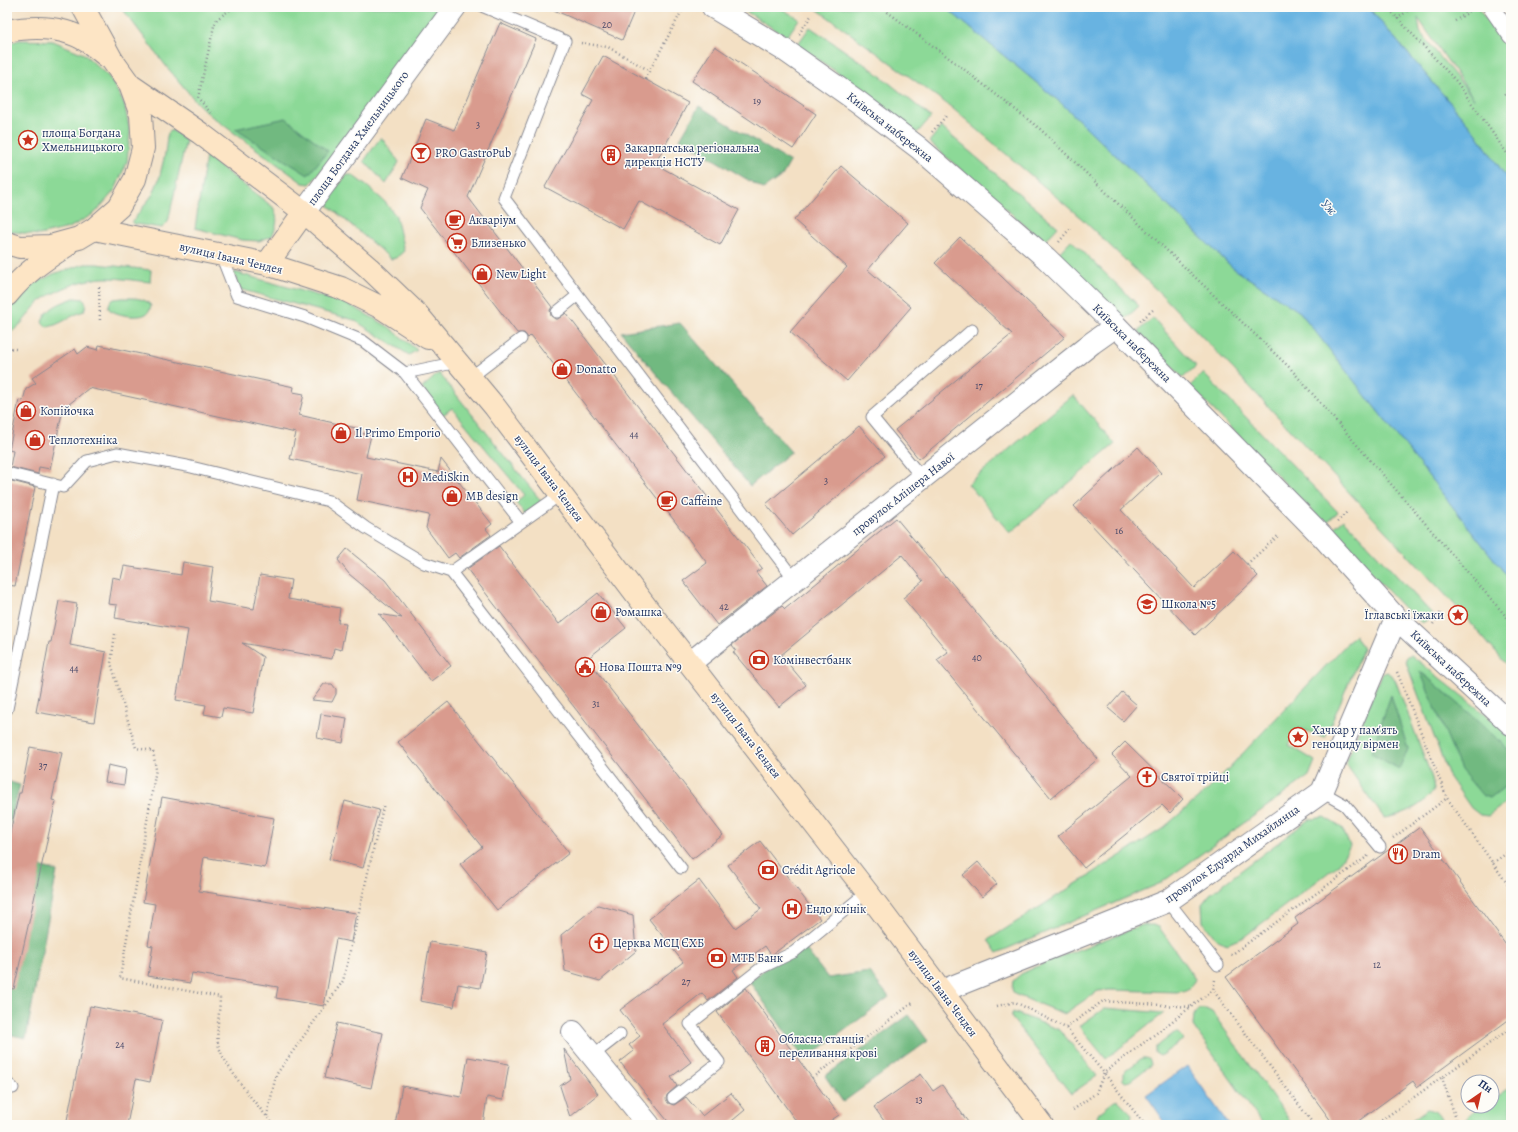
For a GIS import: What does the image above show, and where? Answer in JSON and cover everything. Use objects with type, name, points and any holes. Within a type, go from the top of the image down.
[{"type":"main road","name":"площа Богдана Хмельницького","points":[[7,243],[20,247],[50,246],[86,234],[119,207],[135,180],[143,148],[141,115],[130,85],[112,60],[83,7]]},
{"type":"main road","name":"площа Богдана Хмельницького","points":[[7,31],[30,27],[60,30],[74,34],[88,42],[112,60]]},
{"type":"main road","name":"площа Богдана Хмельницького","points":[[130,85],[200,133],[304,212]]},
{"type":"main road","points":[[267,264],[304,212]]},
{"type":"main road","name":"вулиця Івана Чендея","points":[[304,212],[369,268],[418,315],[495,407],[867,892],[1042,1125]]},
{"type":"main road","points":[[7,295],[37,264],[86,234]]},
{"type":"main road","name":"вулиця Івана Чендея","points":[[86,234],[221,255],[267,264],[348,292],[382,308],[458,363]]},
{"type":"street","name":"площа Богдана Хмельницького","points":[[304,212],[455,7]]},
{"type":"street","name":"Київська набережна","points":[[713,7],[786,52],[857,101],[919,148],[1046,258],[1116,326],[1322,536],[1396,618],[1511,724]]},
{"type":"street","points":[[1491,7],[1511,36]]},
{"type":"street","name":"провулок Алішера Навої","points":[[690,663],[1086,348],[1116,326]]},
{"type":"street","points":[[1322,792],[1396,618]]},
{"type":"street","name":"провулок Едуарда Михайлянца","points":[[942,991],[1168,901],[1322,792]]},
{"type":"street","points":[[574,1032],[649,1125]]},
{"type":"lane","points":[[484,7],[564,41],[504,198],[795,580]]},
{"type":"lane","points":[[221,255],[237,296],[305,317],[363,341],[405,373],[521,522]]},
{"type":"lane","points":[[557,312],[578,295]]},
{"type":"lane","points":[[923,479],[872,417],[972,330]]},
{"type":"lane","points":[[405,373],[458,363],[522,339]]},
{"type":"lane","points":[[7,473],[63,487],[88,462],[117,453],[187,466],[329,501],[366,528],[424,563],[451,572],[681,868]]},
{"type":"lane","points":[[7,709],[53,484]]},
{"type":"lane","points":[[451,572],[562,494]]},
{"type":"lane","points":[[1322,792],[1345,805],[1380,847]]},
{"type":"lane","points":[[673,1098],[719,1062],[690,1024],[761,968],[794,952],[867,892]]},
{"type":"lane","points":[[1168,901],[1218,965]]},
{"type":"lane","points":[[593,1055],[620,1034]]},
{"type":"path","points":[[212,114],[198,98],[214,26],[217,20],[234,7]]},
{"type":"path","points":[[645,79],[684,7]]},
{"type":"path","points":[[881,7],[1040,129],[1290,368],[1511,622]]},
{"type":"path","points":[[1387,7],[1456,81],[1511,159]]},
{"type":"path","points":[[1398,18],[1412,7]]},
{"type":"path","points":[[1455,21],[1476,7]]},
{"type":"path","points":[[564,41],[608,47],[650,71]]},
{"type":"path","points":[[1505,94],[1511,90]]},
{"type":"path","points":[[99,287],[100,322]]},
{"type":"path","points":[[7,348],[16,349]]},
{"type":"path","points":[[1247,564],[1278,536]]},
{"type":"path","points":[[1433,625],[1442,611]]},
{"type":"path","points":[[115,634],[111,663],[136,748],[153,751],[156,769],[120,978],[220,997],[217,1042],[222,1057],[274,1125]]},
{"type":"path","points":[[1395,665],[1447,798],[1511,889]]},
{"type":"path","points":[[1240,949],[1447,798]]},
{"type":"path","points":[[267,1117],[276,1075],[343,981],[384,803]]},
{"type":"path","points":[[1493,863],[1511,850]]},
{"type":"path","points":[[1074,1110],[1096,1093],[1104,1073],[1213,990],[1218,965]]},
{"type":"path","points":[[1213,990],[1314,1125]]},
{"type":"path","points":[[1066,1028],[1103,1001],[1191,1007]]},
{"type":"path","points":[[812,1078],[914,1002]]},
{"type":"path","points":[[997,1006],[1015,1002],[1066,1028],[1145,1125]]},
{"type":"path","points":[[1375,1125],[1511,1028]]},
{"type":"path","points":[[1442,1077],[1456,1119],[1453,1125]]},
{"type":"green space","points":[[121,7],[443,7],[421,39],[335,151],[335,156],[310,184],[303,183],[211,116],[198,104],[166,66]]},
{"type":"green space","points":[[739,7],[779,7],[799,19],[787,37]]},
{"type":"green space","points":[[814,7],[945,7],[1061,103],[1233,268],[1300,312],[1511,581],[1511,670],[1455,605],[1234,370],[1163,296],[1081,218],[951,107]]},
{"type":"green space","points":[[1368,7],[1477,7],[1511,52],[1511,184],[1476,133]],"holes":[[[1418,18],[1474,99],[1420,32]]]},
{"type":"green space","points":[[810,27],[873,70],[931,117],[917,133],[860,88],[797,45]]},
{"type":"green space","points":[[19,40],[53,41],[84,54],[109,77],[124,103],[130,132],[127,162],[115,190],[95,213],[69,228],[39,235],[7,231],[7,44]]},
{"type":"green space","points":[[699,106],[790,162],[782,176],[763,189],[680,139]]},
{"type":"green space","points":[[286,118],[328,151],[308,175],[235,129]]},
{"type":"green space","points":[[941,127],[1058,227],[1044,242],[929,142]]},
{"type":"green space","points":[[172,130],[186,140],[168,222],[162,228],[135,224],[132,222],[153,194],[159,179],[168,133]]},
{"type":"green space","points":[[381,137],[399,162],[386,184],[364,161]]},
{"type":"green space","points":[[206,156],[273,207],[277,222],[272,236],[259,241],[242,240],[195,228]]},
{"type":"green space","points":[[347,175],[352,175],[368,187],[385,202],[396,216],[404,251],[396,258],[391,259],[329,206],[327,199]]},
{"type":"green space","points":[[1071,240],[1139,306],[1125,319],[1058,254]]},
{"type":"green space","points":[[85,264],[151,270],[150,282],[118,278],[100,278],[74,284],[42,300],[14,330],[11,332],[7,331],[7,312],[29,287],[53,274]]},
{"type":"green space","points":[[234,272],[348,304],[389,327],[417,350],[409,355],[354,320],[239,289]]},
{"type":"green space","points":[[74,298],[84,299],[86,304],[84,311],[52,326],[47,327],[42,322],[44,317],[51,309]]},
{"type":"green space","points":[[134,298],[146,301],[151,306],[146,314],[138,316],[115,313],[108,308],[110,302],[114,299]]},
{"type":"green space","points":[[1153,318],[1196,366],[1183,378],[1138,331]]},
{"type":"green space","points":[[680,323],[791,452],[750,486],[621,332]]},
{"type":"green space","points":[[439,373],[541,501],[525,514],[516,502],[524,495],[452,408],[443,415],[422,388]]},
{"type":"green space","points":[[1203,373],[1338,512],[1325,524],[1190,386]]},
{"type":"green space","points":[[1073,395],[1115,444],[1010,533],[968,484]]},
{"type":"green space","points":[[1344,519],[1434,616],[1422,623],[1404,608],[1331,530]]},
{"type":"green space","points":[[1355,635],[1363,649],[1325,738],[1299,728],[1289,745],[1315,761],[1309,776],[1161,883],[997,953],[988,940],[1162,829],[1209,789]]},
{"type":"green space","points":[[1411,655],[1511,735],[1511,799],[1488,816],[1480,815],[1471,808],[1449,776],[1407,665],[1407,656]]},
{"type":"green space","points":[[1420,671],[1474,717],[1511,752],[1511,782],[1490,798],[1483,796],[1461,770]]},
{"type":"green space","points":[[1387,672],[1392,675],[1396,682],[1432,778],[1434,790],[1430,796],[1412,809],[1399,815],[1384,818],[1346,763],[1381,674]]},
{"type":"green space","points":[[1391,695],[1408,749],[1399,769],[1371,753]]},
{"type":"green space","points":[[7,781],[20,785],[7,834]]},
{"type":"green space","points":[[1324,817],[1342,828],[1350,846],[1338,865],[1244,937],[1227,944],[1216,939],[1203,922],[1202,904],[1210,894],[1308,820]]},
{"type":"green space","points":[[7,857],[57,871],[26,1038],[7,1034]]},
{"type":"green space","points":[[1142,925],[1153,925],[1159,927],[1195,979],[1192,985],[1183,991],[1177,992],[1098,991],[1064,1014],[1014,994],[1012,989],[1013,981],[1021,974],[1049,961]]},
{"type":"green space","points":[[801,943],[828,978],[869,972],[889,997],[805,1060],[749,981]]},
{"type":"green space","points":[[1105,1008],[1164,1013],[1106,1059],[1079,1026]]},
{"type":"green space","points":[[1199,1009],[1206,1009],[1212,1012],[1293,1125],[1263,1125],[1193,1026],[1194,1014]]},
{"type":"green space","points":[[1013,1012],[1060,1030],[1097,1076],[1071,1094],[1011,1017]]},
{"type":"green space","points":[[909,1015],[928,1041],[843,1102],[825,1076]]},
{"type":"green space","points":[[1174,1033],[1178,1033],[1184,1039],[1160,1056],[1155,1053],[1155,1048]]},
{"type":"green space","points":[[1142,1058],[1150,1060],[1151,1065],[1130,1081],[1125,1082],[1123,1080],[1123,1073]]},
{"type":"green space","points":[[1511,1087],[1511,1125],[1463,1125],[1463,1122],[1472,1114],[1500,1114],[1500,1095]]},
{"type":"green space","points":[[1117,1099],[1132,1114],[1131,1119],[1136,1125],[1103,1125],[1097,1117],[1099,1113]]},
{"type":"green space","points":[[1427,1109],[1434,1111],[1438,1115],[1441,1119],[1440,1125],[1405,1125]]},
{"type":"water","name":"Уж","points":[[945,7],[1368,7],[1476,133],[1511,184],[1511,581],[1300,312],[1233,268],[1061,103]]},
{"type":"water","points":[[1187,1066],[1229,1125],[1167,1125],[1146,1095]]},
{"type":"building","points":[[547,7],[636,7],[622,40]]},
{"type":"building","points":[[500,23],[536,39],[468,197],[552,307],[550,310],[551,316],[558,319],[566,313],[762,568],[756,572],[767,586],[717,625],[683,581],[707,563],[531,335],[528,338],[524,333],[517,333],[420,208],[428,190],[402,178],[426,119],[454,130]]},
{"type":"building","points":[[715,46],[816,114],[793,149],[692,81]]},
{"type":"building","name":"Закарпатська регіональна дирекція НСТУ","points":[[603,56],[688,103],[655,164],[739,210],[720,245],[639,201],[623,229],[545,187],[593,100],[582,94]]},
{"type":"building","points":[[841,166],[908,223],[868,270],[911,307],[847,381],[790,332],[847,267],[794,220]]},
{"type":"building","points":[[960,237],[1065,337],[919,459],[895,430],[1012,334],[935,263]]},
{"type":"building","points":[[99,345],[294,387],[293,392],[304,394],[299,415],[360,429],[359,433],[371,435],[366,457],[438,472],[441,459],[492,524],[486,529],[491,535],[459,558],[455,553],[448,558],[426,528],[429,515],[357,500],[362,474],[290,459],[296,433],[89,388],[63,409],[50,469],[39,467],[38,474],[10,467],[13,451],[9,450],[19,400],[23,401],[26,389],[36,383],[32,378],[75,349],[78,354],[87,347],[98,350]]},
{"type":"building","points":[[859,426],[885,456],[792,535],[766,504]]},
{"type":"building","points":[[1138,447],[1161,473],[1121,510],[1194,588],[1234,551],[1258,576],[1195,635],[1074,506]]},
{"type":"building","points":[[8,480],[35,487],[15,586],[7,585]]},
{"type":"building","points":[[896,518],[1098,759],[1051,798],[937,660],[948,652],[903,598],[923,581],[902,555],[781,655],[806,685],[779,707],[733,652],[736,650],[732,645],[782,606],[785,609]]},
{"type":"building","points":[[499,546],[559,624],[598,593],[626,628],[587,659],[723,835],[692,859],[467,569]]},
{"type":"building","points":[[347,549],[385,580],[451,666],[431,681],[379,614],[402,618],[349,574],[338,560]]},
{"type":"building","points":[[183,562],[213,567],[208,601],[254,609],[260,575],[291,580],[288,599],[340,608],[338,623],[346,624],[341,650],[334,648],[332,659],[242,643],[263,657],[253,713],[223,708],[221,717],[204,714],[206,705],[176,700],[188,630],[115,618],[117,605],[108,604],[112,577],[121,579],[124,566],[181,575]]},
{"type":"building","points":[[59,601],[77,604],[70,645],[106,652],[94,722],[36,712],[49,642],[51,642]]},
{"type":"building","points":[[324,684],[332,684],[336,689],[336,694],[332,702],[312,700]]},
{"type":"building","points":[[1122,692],[1137,705],[1123,721],[1108,708]]},
{"type":"building","points":[[448,702],[569,853],[497,910],[460,864],[482,847],[398,742]]},
{"type":"building","points":[[321,714],[347,718],[343,743],[317,738]]},
{"type":"building","points":[[1125,742],[1183,799],[1170,813],[1162,805],[1084,868],[1058,836],[1132,776],[1112,755]]},
{"type":"building","points":[[30,747],[62,753],[52,800],[56,801],[14,989],[7,988],[7,846],[19,793],[21,793]]},
{"type":"building","points":[[108,765],[126,769],[124,785],[105,782]]},
{"type":"building","points":[[162,797],[274,818],[265,868],[204,857],[199,891],[302,907],[315,907],[356,913],[351,942],[336,939],[324,1006],[276,998],[278,987],[192,973],[190,983],[148,976],[153,946],[148,945],[155,904],[143,902]]},
{"type":"building","points":[[345,801],[379,810],[363,868],[329,859]]},
{"type":"building","points":[[1420,827],[1511,952],[1511,1018],[1417,1087],[1413,1081],[1353,1125],[1334,1125],[1226,977],[1298,924],[1295,918]]},
{"type":"building","points":[[760,841],[820,919],[771,955],[765,946],[733,970],[738,977],[708,1001],[702,993],[662,1024],[691,1062],[671,1077],[677,1086],[667,1095],[666,1099],[668,1103],[674,1105],[686,1097],[702,1116],[731,1093],[745,1110],[727,1125],[671,1125],[620,1062],[634,1051],[629,1045],[640,1036],[620,1010],[683,962],[649,919],[699,880],[735,928],[761,909],[728,865]]},
{"type":"building","points":[[978,862],[997,884],[982,897],[963,875]]},
{"type":"building","name":"Церква МСЦ ЄХБ","points":[[598,905],[633,915],[636,951],[600,981],[565,971],[561,935]]},
{"type":"building","points":[[430,942],[487,952],[480,988],[458,984],[454,1007],[420,1001]]},
{"type":"building","name":"Обласна станція переливання крові","points":[[746,988],[839,1115],[824,1125],[799,1125],[717,1012]]},
{"type":"building","points":[[90,1006],[162,1020],[150,1082],[136,1079],[127,1125],[66,1125]]},
{"type":"building","points":[[337,1023],[383,1033],[371,1088],[324,1078]]},
{"type":"building","points":[[564,1049],[598,1094],[570,1117],[560,1086],[570,1079]]},
{"type":"building","points":[[468,1057],[509,1064],[503,1100],[487,1097],[483,1125],[395,1125],[402,1086],[461,1097]]},
{"type":"building","points":[[921,1074],[933,1091],[942,1085],[970,1125],[887,1125],[874,1107]]},
{"type":"place","name":"площа Богдана Хмельницького","points":[[28,140]]},
{"type":"place","name":"PRO GastroPub","points":[[421,153]]},
{"type":"place","name":"Закарпатська регіональна дирекція НСТУ","points":[[611,155]]},
{"type":"place","name":"Акваріум","points":[[455,220]]},
{"type":"place","name":"Близенько","points":[[457,243]]},
{"type":"place","name":"New Light","points":[[482,274]]},
{"type":"place","name":"Donatto","points":[[562,369]]},
{"type":"place","name":"Копійочка","points":[[26,411]]},
{"type":"place","name":"Il Primo Emporio","points":[[341,433]]},
{"type":"place","name":"Теплотехніка","points":[[35,440]]},
{"type":"place","name":"MediSkin","points":[[408,477]]},
{"type":"place","name":"MB design","points":[[452,496]]},
{"type":"place","name":"Caffeine","points":[[667,501]]},
{"type":"place","name":"Школа №5","points":[[1147,604]]},
{"type":"place","name":"Ромашка","points":[[601,612]]},
{"type":"place","name":"Їглавські їжаки","points":[[1458,615]]},
{"type":"place","name":"Комінвестбанк","points":[[759,660]]},
{"type":"place","name":"Нова Пошта №9","points":[[585,667]]},
{"type":"place","name":"Хачкар у пам'ять геноциду вірмен","points":[[1298,737]]},
{"type":"place","name":"Святої трійці","points":[[1147,777]]},
{"type":"place","name":"Dram","points":[[1398,854]]},
{"type":"place","name":"Crédit Agricole","points":[[768,870]]},
{"type":"place","name":"Ендо клінік","points":[[792,909]]},
{"type":"place","name":"Церква МСЦ ЄХБ","points":[[599,943]]},
{"type":"place","name":"МТБ Банк","points":[[717,958]]},
{"type":"place","name":"Обласна станція переливання крові","points":[[765,1046]]}]
